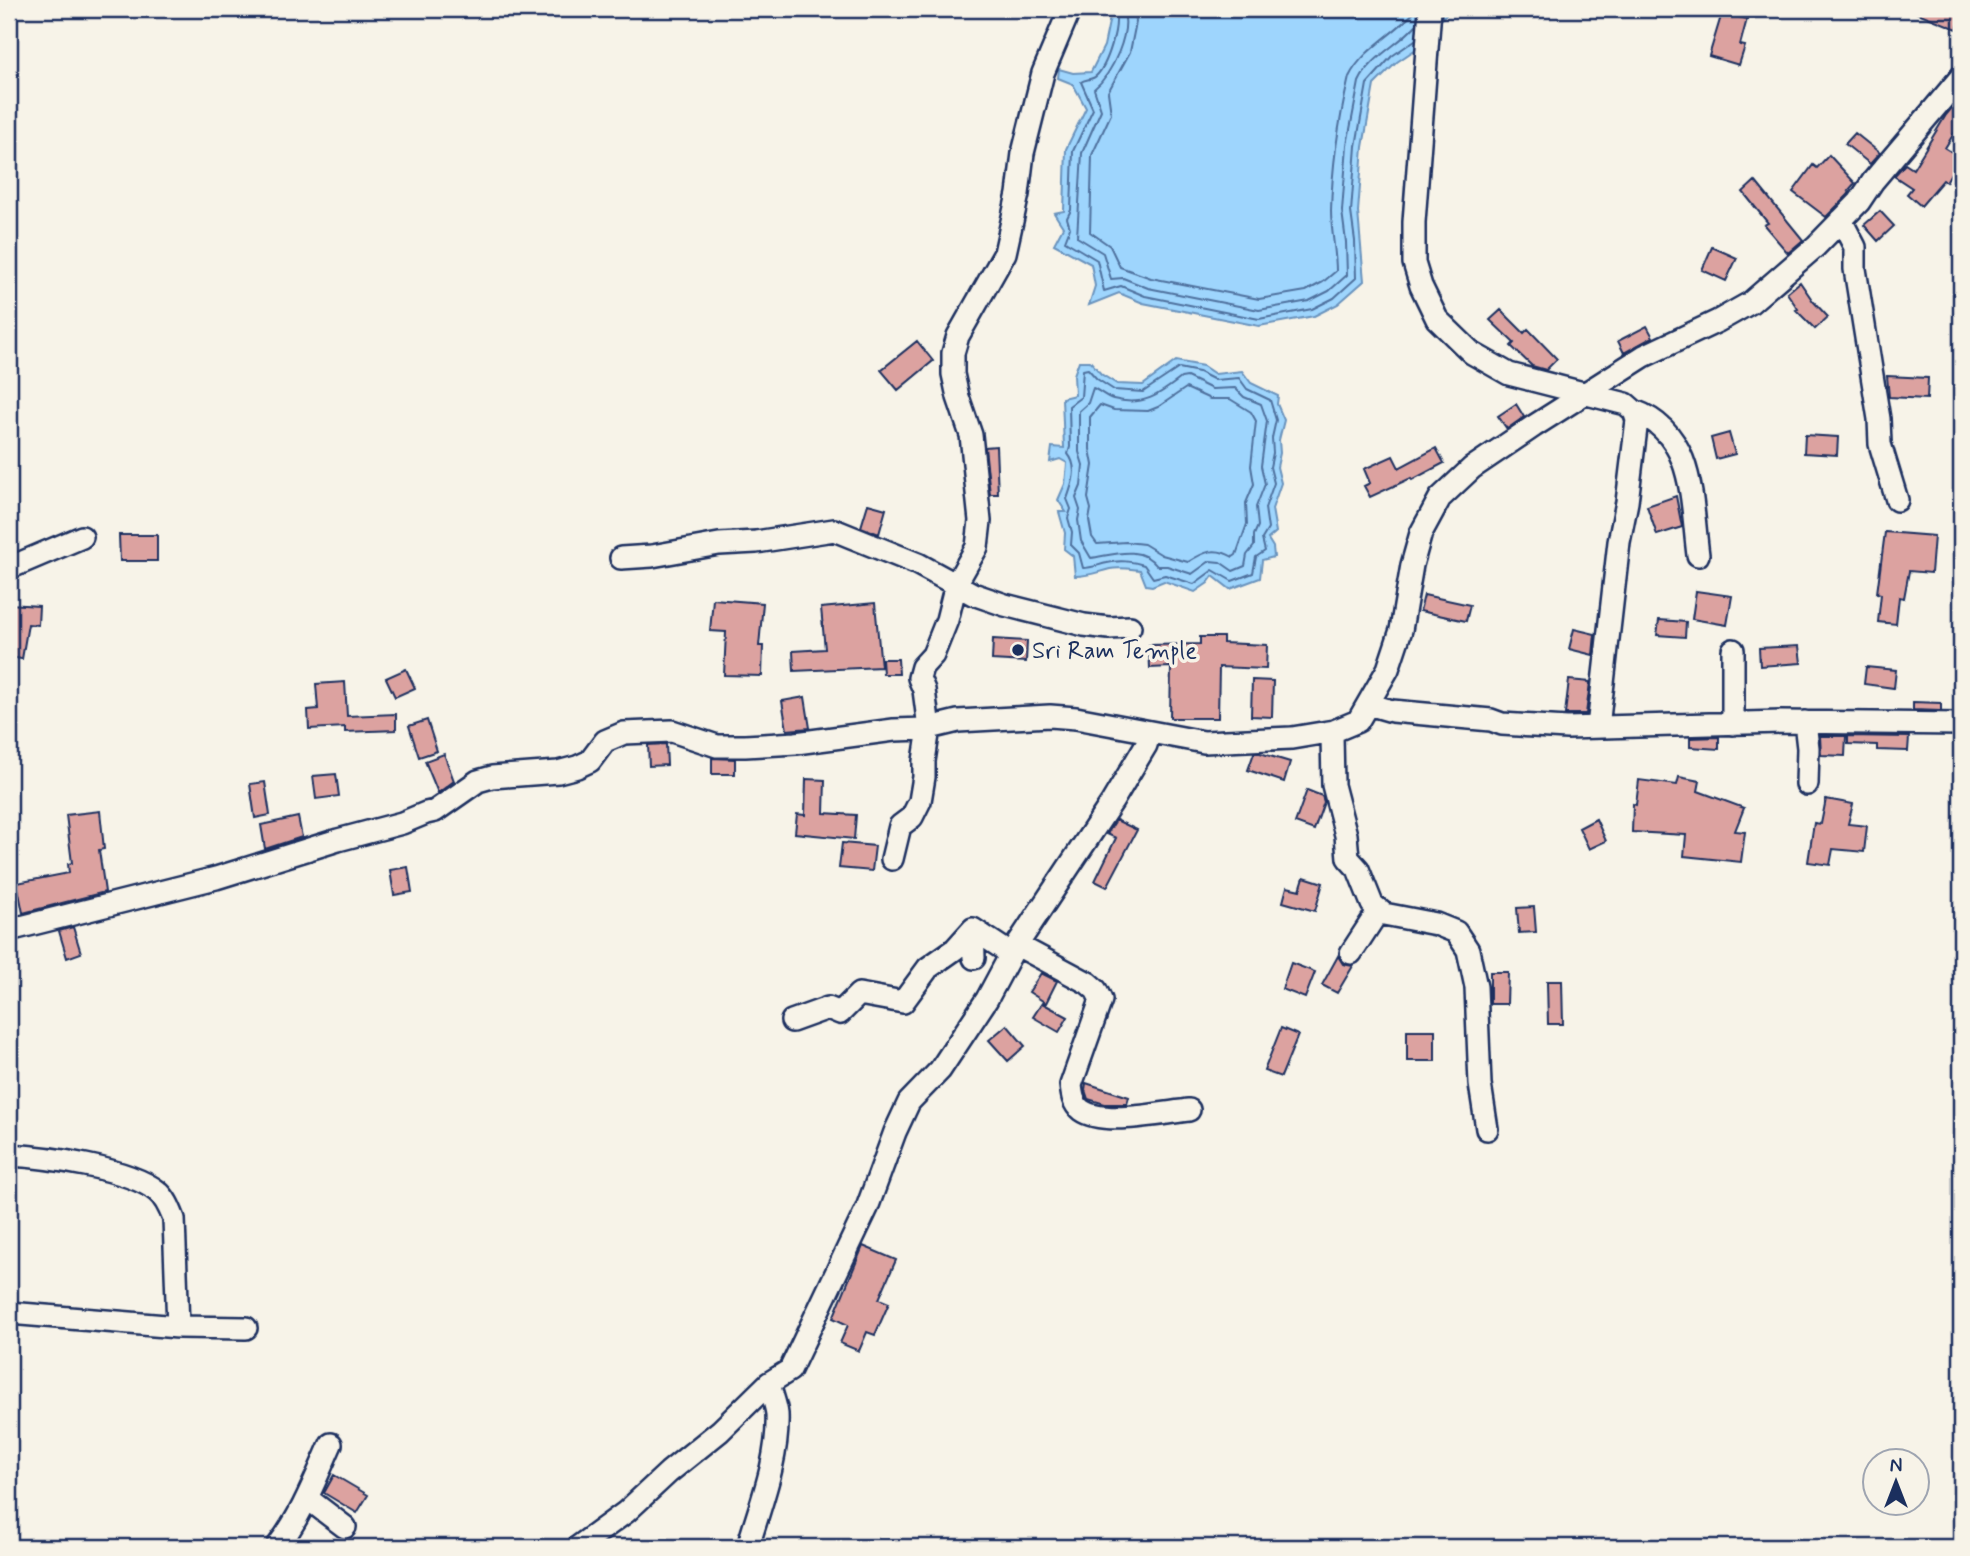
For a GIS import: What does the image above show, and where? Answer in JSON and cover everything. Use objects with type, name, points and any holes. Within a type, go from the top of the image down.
[{"type":"street","points":[[892,859],[900,826],[912,817],[920,801],[929,728],[924,691],[919,678],[922,667],[933,655],[947,620],[956,584],[977,548],[980,522],[971,435],[958,397],[953,374],[953,353],[958,336],[1005,253],[1018,194],[1023,153],[1043,73],[1070,9]]},
{"type":"street","points":[[1430,9],[1414,222],[1414,263],[1421,286],[1437,318],[1472,353],[1509,374],[1583,395],[1617,401],[1661,424],[1674,440],[1688,474],[1698,555]]},
{"type":"street","points":[[9,930],[216,878],[402,823],[435,811],[478,781],[492,777],[558,772],[577,767],[590,761],[605,741],[624,733],[672,731],[718,746],[745,746],[929,728],[958,721],[1051,716],[1076,718],[1205,742],[1292,738],[1334,730],[1358,721],[1388,669],[1401,630],[1412,565],[1421,533],[1440,498],[1472,468],[1644,356],[1750,303],[1816,246],[1841,220],[1961,77]]},
{"type":"street","points":[[1841,220],[1855,247],[1855,269],[1879,418],[1880,444],[1897,500]]},
{"type":"street","points":[[1598,727],[1617,553],[1635,444],[1637,420],[1634,411]]},
{"type":"street","points":[[621,558],[834,530],[918,564],[973,594],[1042,616],[1097,626],[1130,627]]},
{"type":"street","points":[[9,569],[82,537]]},
{"type":"street","points":[[1733,650],[1733,724]]},
{"type":"street","points":[[1368,704],[1392,711],[1491,720],[1502,724],[1567,728],[1805,722],[1961,724]]},
{"type":"street","points":[[1805,722],[1808,748],[1807,784]]},
{"type":"street","points":[[1334,730],[1334,785],[1346,835],[1348,858],[1358,869],[1372,904],[1384,914],[1436,924],[1456,932],[1468,950],[1476,987],[1481,1092],[1486,1129]]},
{"type":"street","points":[[578,1547],[626,1512],[669,1472],[720,1431],[769,1383],[790,1370],[867,1208],[909,1101],[940,1070],[987,999],[1014,950],[1112,802],[1146,745],[1150,732]]},
{"type":"street","points":[[1351,953],[1380,910]]},
{"type":"street","points":[[954,971],[964,954],[973,929],[1088,983],[1096,990],[1101,1000],[1071,1085],[1073,1099],[1081,1110],[1104,1118],[1125,1118],[1189,1110]]},
{"type":"street","points":[[792,1021],[828,1008],[840,1013],[859,994],[903,1002],[928,968],[964,954]]},
{"type":"street","points":[[9,1156],[39,1157],[75,1163],[135,1179],[159,1192],[174,1219],[178,1326]]},
{"type":"street","points":[[9,1312],[178,1326],[246,1328]]},
{"type":"street","points":[[748,1547],[768,1480],[776,1438],[777,1412],[769,1383]]},
{"type":"street","points":[[276,1547],[288,1532],[307,1498],[331,1444]]},
{"type":"street","points":[[307,1498],[345,1527]]},
{"type":"water","points":[[1088,9],[1450,9],[1419,47],[1397,62],[1374,85],[1363,147],[1358,212],[1364,281],[1338,304],[1314,316],[1259,326],[1143,303],[1119,293],[1089,305],[1095,286],[1091,264],[1054,244],[1063,227],[1054,213],[1064,211],[1066,149],[1086,108],[1073,84],[1058,78],[1059,69],[1073,73],[1091,72],[1104,46],[1110,17],[1089,14]]},
{"type":"water","points":[[1079,361],[1090,361],[1101,374],[1117,384],[1143,385],[1176,361],[1203,366],[1215,374],[1242,371],[1251,383],[1278,396],[1277,404],[1284,420],[1277,467],[1281,483],[1272,509],[1276,532],[1268,539],[1273,547],[1274,557],[1262,560],[1260,578],[1230,589],[1213,576],[1195,592],[1164,581],[1152,586],[1146,585],[1140,570],[1125,568],[1075,576],[1073,556],[1064,549],[1065,533],[1059,512],[1066,512],[1058,500],[1065,484],[1067,463],[1060,459],[1050,462],[1052,447],[1064,448],[1062,398],[1075,395],[1074,375]]},
{"type":"building","points":[[1908,9],[1961,9],[1961,18],[1957,29]]},
{"type":"building","points":[[1722,13],[1747,19],[1740,45],[1745,46],[1739,65],[1709,56]]},
{"type":"building","points":[[1961,97],[1961,122],[1945,148],[1960,157],[1946,182],[1943,180],[1921,206],[1907,194],[1912,188],[1894,176],[1905,164],[1913,169],[1946,115]]},
{"type":"building","points":[[1855,133],[1880,153],[1870,164],[1845,144]]},
{"type":"building","points":[[1829,155],[1855,183],[1848,195],[1826,217],[1793,192],[1813,165],[1817,168]]},
{"type":"building","points":[[1755,181],[1803,240],[1788,253],[1764,225],[1768,223],[1743,192]]},
{"type":"building","points":[[1880,211],[1894,226],[1878,241],[1864,225]]},
{"type":"building","points":[[1712,247],[1737,258],[1726,281],[1702,270]]},
{"type":"building","points":[[1800,282],[1828,317],[1815,329],[1796,310],[1798,309],[1787,293]]},
{"type":"building","points":[[1501,310],[1524,333],[1528,329],[1557,359],[1546,370],[1532,366],[1511,346],[1514,343],[1490,320]]},
{"type":"building","points":[[1647,326],[1653,337],[1624,353],[1618,341]]},
{"type":"building","points":[[917,341],[933,361],[898,390],[881,370]]},
{"type":"building","points":[[1887,376],[1928,378],[1927,399],[1889,397]]},
{"type":"building","points":[[1516,404],[1524,417],[1507,429],[1498,416]]},
{"type":"building","points":[[1729,433],[1735,454],[1716,459],[1711,438]]},
{"type":"building","points":[[1805,435],[1838,437],[1837,455],[1804,453]]},
{"type":"building","points":[[996,446],[998,494],[990,494],[985,447]]},
{"type":"building","points":[[1436,448],[1444,463],[1370,497],[1364,486],[1370,483],[1364,469],[1393,456],[1399,468]]},
{"type":"building","points":[[1676,496],[1682,527],[1657,535],[1647,506]]},
{"type":"building","points":[[868,504],[886,509],[879,534],[861,527]]},
{"type":"building","points":[[1885,532],[1934,536],[1931,573],[1909,571],[1904,598],[1899,597],[1896,624],[1878,622],[1881,594],[1877,593]]},
{"type":"building","points":[[119,535],[157,535],[157,561],[120,561]]},
{"type":"building","points":[[1696,591],[1732,596],[1727,625],[1692,619]]},
{"type":"building","points":[[1424,595],[1470,605],[1466,621],[1420,611]]},
{"type":"building","points":[[713,599],[763,603],[759,646],[763,646],[762,676],[724,675],[726,632],[710,631]]},
{"type":"building","points":[[875,603],[881,667],[794,671],[793,651],[825,649],[821,608]]},
{"type":"building","points":[[9,604],[39,606],[38,625],[28,624],[22,659],[9,657]]},
{"type":"building","points":[[1659,620],[1686,622],[1685,637],[1657,635]]},
{"type":"building","points":[[1574,629],[1595,634],[1593,655],[1569,649]]},
{"type":"building","points":[[1200,637],[1223,637],[1223,643],[1267,645],[1266,669],[1219,667],[1218,718],[1170,718],[1171,667],[1150,668],[1149,645],[1200,644]]},
{"type":"building","points":[[993,639],[1027,641],[1026,662],[992,660]]},
{"type":"building","points":[[1799,646],[1801,663],[1760,666],[1759,648]]},
{"type":"building","points":[[882,659],[898,659],[899,674],[883,674]]},
{"type":"building","points":[[1866,667],[1896,670],[1894,688],[1864,684]]},
{"type":"building","points":[[406,669],[415,688],[395,697],[386,678]]},
{"type":"building","points":[[1252,680],[1273,681],[1272,717],[1251,716]]},
{"type":"building","points":[[1569,680],[1590,682],[1586,714],[1565,714]]},
{"type":"building","points":[[345,682],[347,716],[396,714],[396,730],[345,732],[345,727],[309,729],[308,710],[318,709],[316,684]]},
{"type":"building","points":[[805,697],[810,728],[787,730],[782,701]]},
{"type":"building","points":[[1913,702],[1941,703],[1941,711],[1913,710]]},
{"type":"building","points":[[427,720],[437,751],[419,757],[409,726]]},
{"type":"building","points":[[1820,736],[1846,736],[1845,756],[1821,755]]},
{"type":"building","points":[[1848,736],[1909,737],[1908,751],[1877,750],[1877,745],[1848,744]]},
{"type":"building","points":[[1719,737],[1719,749],[1690,747],[1690,738]]},
{"type":"building","points":[[666,744],[667,765],[649,766],[648,745]]},
{"type":"building","points":[[1254,753],[1290,762],[1284,782],[1248,770]]},
{"type":"building","points":[[444,754],[454,781],[438,793],[425,761]]},
{"type":"building","points":[[712,758],[735,759],[735,774],[712,774]]},
{"type":"building","points":[[336,774],[339,796],[316,799],[313,776]]},
{"type":"building","points":[[1679,777],[1700,781],[1698,791],[1744,808],[1735,831],[1745,832],[1741,862],[1684,856],[1686,835],[1632,832],[1633,804],[1636,805],[1639,780],[1677,785]]},
{"type":"building","points":[[806,779],[825,780],[824,813],[856,815],[854,839],[795,833],[797,814],[805,815]]},
{"type":"building","points":[[265,782],[270,815],[255,818],[250,784]]},
{"type":"building","points":[[1307,790],[1322,796],[1324,802],[1314,830],[1295,823]]},
{"type":"building","points":[[1826,799],[1853,804],[1848,824],[1867,826],[1864,852],[1833,849],[1830,865],[1808,862],[1814,823],[1821,824]]},
{"type":"building","points":[[100,811],[104,849],[99,850],[105,892],[23,913],[17,883],[69,873],[68,864],[72,863],[66,815]]},
{"type":"building","points":[[298,817],[302,837],[265,849],[261,825]]},
{"type":"building","points":[[1596,819],[1606,841],[1589,849],[1579,828]]},
{"type":"building","points":[[1116,820],[1137,830],[1107,887],[1095,881],[1116,838],[1107,834]]},
{"type":"building","points":[[842,843],[875,846],[872,871],[839,868]]},
{"type":"building","points":[[408,867],[412,892],[394,895],[390,870]]},
{"type":"building","points":[[1304,877],[1323,883],[1315,911],[1283,902],[1287,887],[1300,890]]},
{"type":"building","points":[[1534,907],[1536,932],[1519,933],[1517,908]]},
{"type":"building","points":[[73,927],[81,953],[67,958],[59,931]]},
{"type":"building","points":[[1338,956],[1343,964],[1353,966],[1337,993],[1322,985]]},
{"type":"building","points":[[1291,963],[1315,972],[1305,998],[1282,989]]},
{"type":"building","points":[[1490,972],[1508,972],[1507,1004],[1490,1004]]},
{"type":"building","points":[[1041,973],[1057,981],[1046,1003],[1029,992]]},
{"type":"building","points":[[1547,981],[1562,981],[1563,1024],[1548,1024]]},
{"type":"building","points":[[1042,1003],[1068,1017],[1059,1032],[1033,1017]]},
{"type":"building","points":[[1007,1025],[1025,1046],[1008,1061],[989,1040]]},
{"type":"building","points":[[1281,1028],[1298,1035],[1281,1077],[1264,1071]]},
{"type":"building","points":[[1407,1030],[1435,1030],[1435,1061],[1407,1061]]},
{"type":"building","points":[[1086,1083],[1129,1097],[1127,1104],[1105,1104],[1088,1099]]},
{"type":"building","points":[[863,1246],[896,1260],[879,1299],[889,1303],[875,1335],[867,1332],[859,1351],[840,1343],[848,1325],[833,1318]]},
{"type":"building","points":[[334,1475],[368,1495],[357,1513],[324,1493]]},
{"type":"place","name":"Sri Ram Temple","points":[[1018,650]]}]
